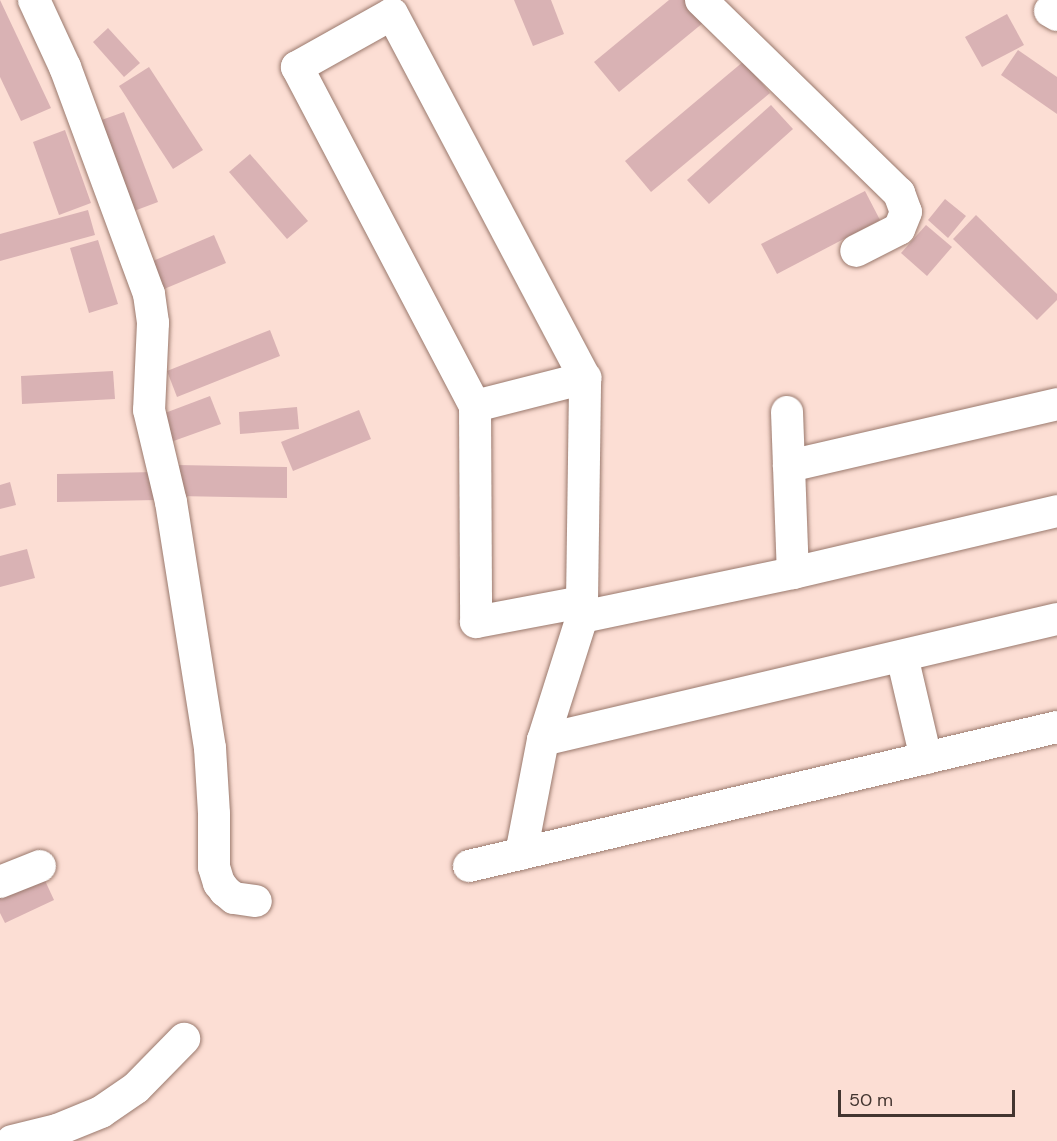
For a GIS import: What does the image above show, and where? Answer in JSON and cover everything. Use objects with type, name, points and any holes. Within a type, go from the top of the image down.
[{"type":"street","points":[[34,0],[65,67],[149,294],[153,323],[149,410],[171,502],[210,748],[214,867],[219,883],[225,891],[234,898],[256,902]]},
{"type":"street","points":[[701,0],[899,193],[906,212],[898,228],[856,251]]},
{"type":"street","points":[[521,854],[543,740],[582,609],[585,378],[392,14],[297,67],[474,406],[476,622],[582,609],[793,573],[1057,511]]},
{"type":"street","points":[[474,406],[585,378]]},
{"type":"street","points":[[789,466],[1057,404]]},
{"type":"street","points":[[788,412],[793,573]]},
{"type":"street","points":[[543,740],[1057,619]]},
{"type":"street","points":[[902,656],[926,758]]},
{"type":"street","points":[[469,866],[1057,727]]},
{"type":"street","points":[[0,882],[40,866]]},
{"type":"street","points":[[12,1141],[57,1130],[101,1112],[136,1088],[184,1039]]},
{"type":"building","points":[[0,0],[51,108],[21,121],[0,77]]},
{"type":"building","points":[[514,0],[551,0],[564,34],[533,46]]},
{"type":"building","points":[[669,0],[694,0],[709,18],[619,92],[594,62]]},
{"type":"building","points":[[1007,14],[1024,45],[982,67],[965,37]]},
{"type":"building","points":[[108,28],[140,63],[124,77],[93,42]]},
{"type":"building","points":[[1018,50],[1057,77],[1057,114],[1001,75]]},
{"type":"building","points":[[744,61],[770,93],[651,192],[625,161]]},
{"type":"building","points":[[149,67],[203,150],[173,169],[119,86]]},
{"type":"building","points":[[771,105],[793,129],[709,204],[687,180]]},
{"type":"building","points":[[124,112],[158,202],[126,214],[93,123]]},
{"type":"building","points":[[65,130],[91,203],[59,215],[33,142]]},
{"type":"building","points":[[250,154],[308,221],[287,239],[229,172]]},
{"type":"building","points":[[865,191],[880,220],[777,274],[761,244]]},
{"type":"building","points":[[945,199],[966,216],[948,238],[928,220]]},
{"type":"building","points":[[88,210],[95,235],[0,261],[0,234]]},
{"type":"building","points":[[976,215],[1057,294],[1057,300],[1037,320],[953,239]]},
{"type":"building","points":[[926,225],[952,247],[927,276],[901,253]]},
{"type":"building","points":[[214,235],[226,263],[157,292],[146,264]]},
{"type":"building","points":[[98,240],[118,304],[89,313],[70,248]]},
{"type":"building","points":[[270,330],[280,356],[177,397],[167,371]]},
{"type":"building","points":[[113,371],[115,399],[22,404],[21,376]]},
{"type":"building","points":[[210,396],[221,424],[168,443],[157,416]]},
{"type":"building","points":[[297,407],[299,429],[240,434],[239,412]]},
{"type":"building","points":[[359,410],[371,439],[293,471],[281,442]]},
{"type":"building","points":[[178,465],[287,467],[287,498],[177,496]]},
{"type":"building","points":[[156,472],[156,500],[57,502],[57,474]]},
{"type":"building","points":[[10,482],[16,505],[0,509],[0,485]]},
{"type":"building","points":[[27,549],[35,578],[0,587],[0,556]]},
{"type":"building","points":[[42,874],[54,900],[5,923],[0,913],[0,894]]}]
